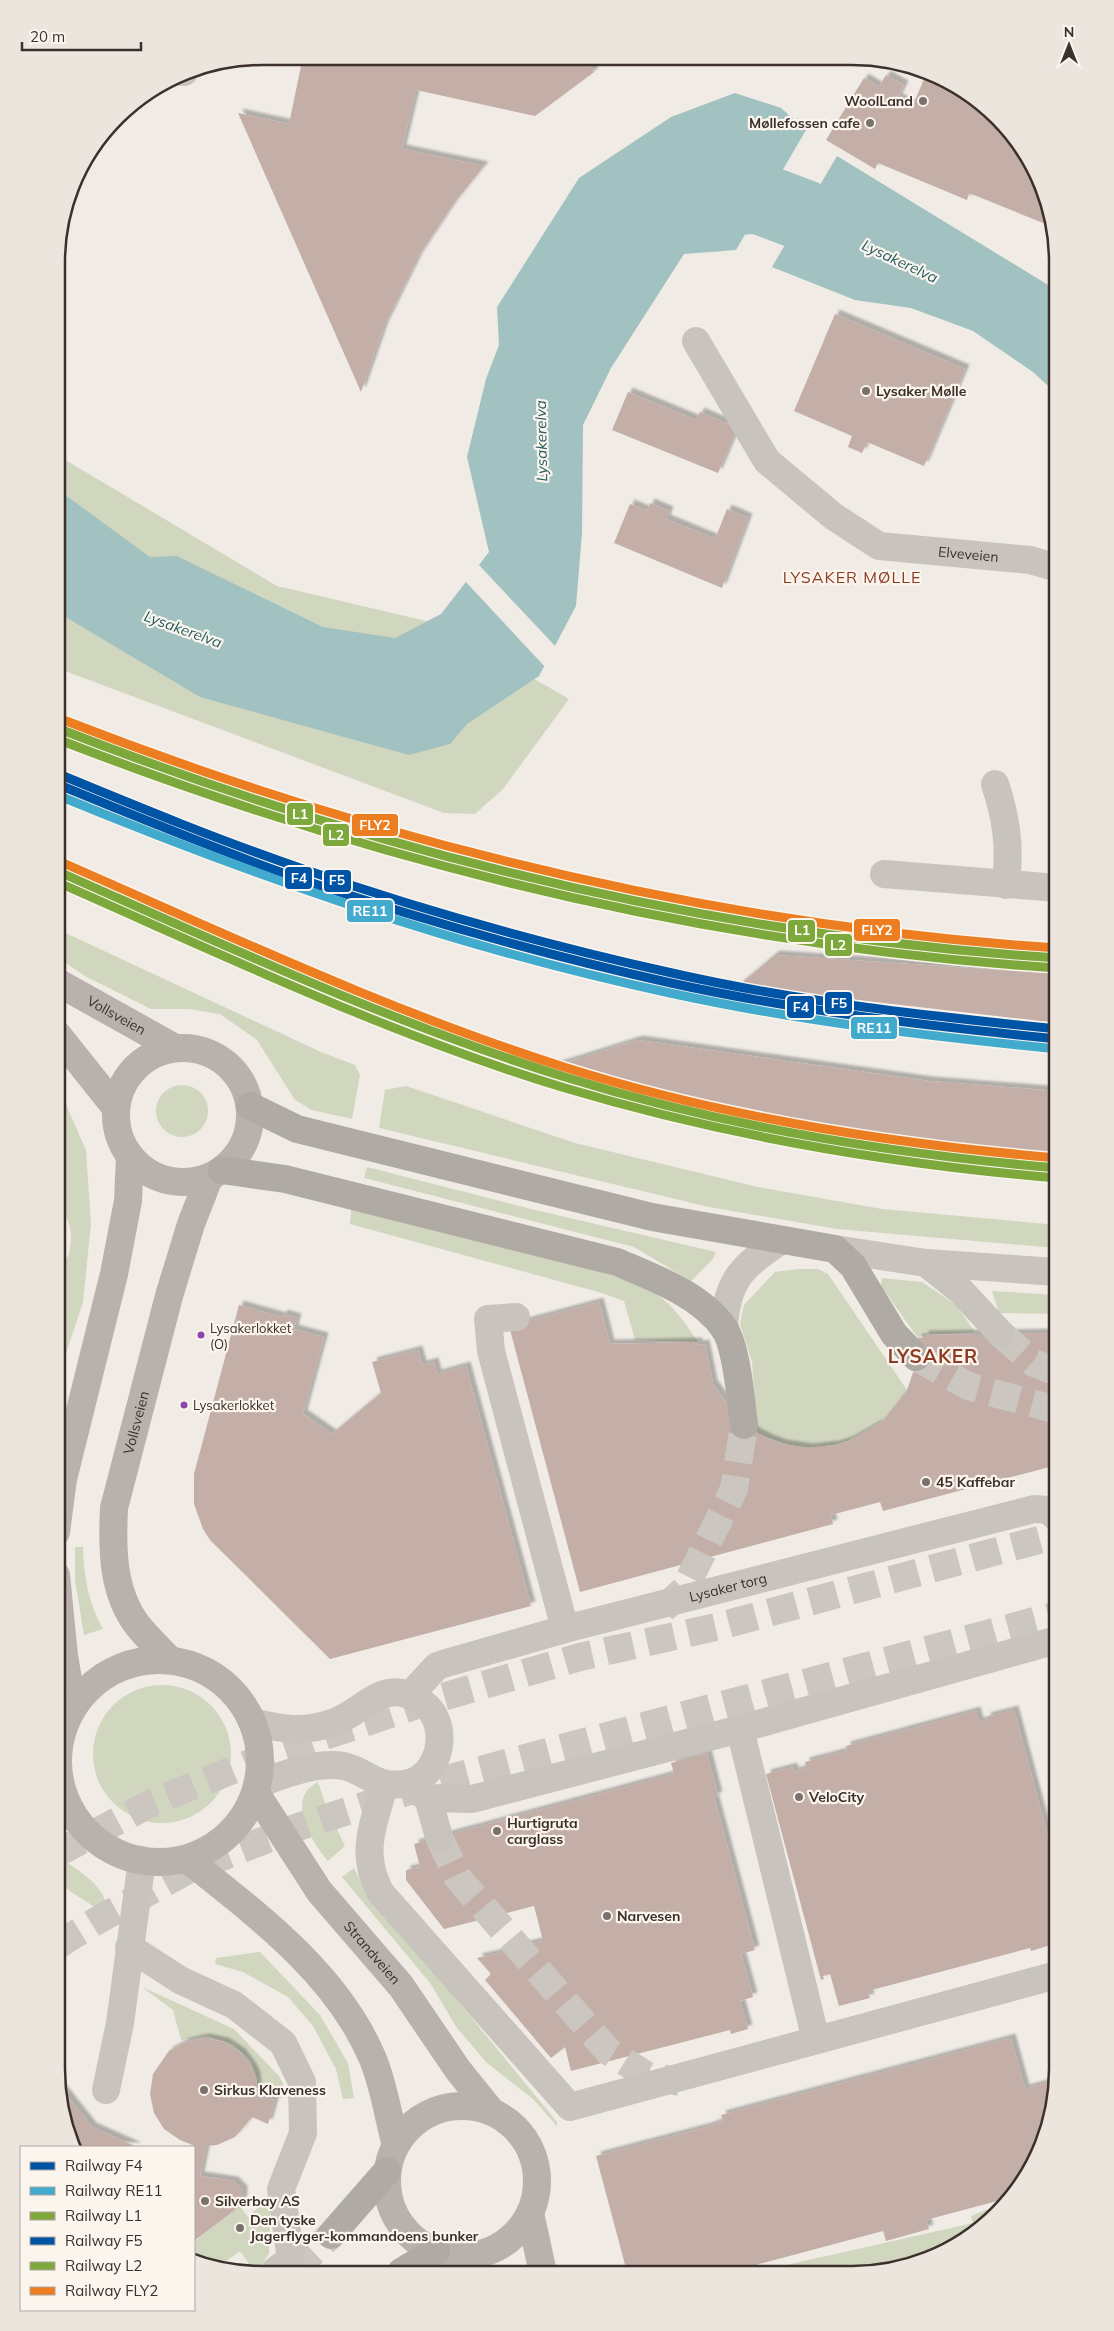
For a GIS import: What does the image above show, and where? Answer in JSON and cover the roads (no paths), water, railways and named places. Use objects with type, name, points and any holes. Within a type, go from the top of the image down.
[{"type":"highway","points":[[250,1106],[296,1129],[652,1217],[835,1249],[853,1266],[894,1334],[916,1357]]},
{"type":"highway","points":[[215,1174],[285,1179],[617,1262],[677,1290],[700,1305],[724,1328],[737,1370],[744,1425]]},
{"type":"highway","points":[[331,2235],[387,2171]]},
{"type":"highway","points":[[428,2266],[455,2260]]},
{"type":"main road","name":"Vollsveien","points":[[65,987],[175,1048]]},
{"type":"main road","points":[[65,1045],[116,1108]]},
{"type":"main road","points":[[175,1048],[201,1050],[225,1062],[246,1089],[250,1106],[250,1125],[245,1142],[235,1158],[215,1174],[188,1183],[166,1180],[146,1172],[130,1156],[121,1141],[116,1125],[116,1108],[122,1086],[135,1067],[153,1054],[175,1048]]},
{"type":"main road","points":[[65,1471],[114,1274],[128,1201],[130,1156]]},
{"type":"main road","name":"Vollsveien","points":[[170,1660],[138,1625],[124,1600],[115,1573],[112,1542],[114,1508],[169,1296],[190,1224],[215,1174]]},
{"type":"main road","points":[[65,1806],[82,1826],[104,1846],[130,1858],[158,1862],[187,1859],[210,1849],[230,1834],[246,1815],[257,1788],[261,1752],[253,1722],[240,1698],[220,1679],[196,1666],[170,1660],[142,1661],[114,1670],[91,1686],[66,1714]]},
{"type":"main road","points":[[65,1685],[66,1714]]},
{"type":"main road","name":"Strandveien","points":[[257,1788],[319,1891],[400,1986],[458,2070],[491,2111]]},
{"type":"main road","points":[[187,1859],[274,1931],[300,1956],[354,2020],[373,2059],[396,2145]]},
{"type":"main road","points":[[464,2106],[491,2111],[519,2131],[528,2146],[535,2162],[537,2179],[535,2196],[530,2213],[521,2228],[508,2240],[477,2254],[455,2260],[418,2242],[403,2228],[393,2210],[387,2191],[387,2171],[396,2145],[413,2124],[437,2110],[464,2106]]},
{"type":"main road","points":[[530,2213],[541,2266]]},
{"type":"lane","name":"Elveveien","points":[[696,341],[767,461],[833,516],[879,546],[1030,560],[1049,565]]},
{"type":"lane","points":[[995,784],[1006,816],[1009,849],[1006,885]]},
{"type":"lane","points":[[884,874],[1049,887]]},
{"type":"lane","points":[[724,1328],[725,1304],[732,1285],[760,1254],[782,1240]]},
{"type":"lane","points":[[835,1249],[926,1263],[1049,1271]]},
{"type":"lane","points":[[926,1263],[961,1291],[1001,1334]]},
{"type":"lane","points":[[516,1317],[488,1319],[491,1351],[565,1629]]},
{"type":"lane","name":"Lysaker torg","points":[[410,1695],[437,1666],[565,1629],[1034,1509],[1049,1511]]},
{"type":"lane","points":[[257,1788],[284,1774],[321,1766],[344,1766],[406,1789],[472,1800],[740,1729],[1049,1642]]},
{"type":"lane","points":[[253,1722],[287,1730],[331,1724],[355,1713],[372,1697],[392,1692],[410,1695],[424,1704],[434,1715],[441,1735],[437,1756],[425,1774],[406,1789],[371,1840],[371,1867],[380,1892],[570,2108],[1049,1977]]},
{"type":"lane","points":[[740,1729],[816,2040]]},
{"type":"lane","points":[[406,1789],[439,1837]]},
{"type":"lane","points":[[106,2090],[120,2023],[142,1860]]},
{"type":"lane","points":[[129,1947],[180,1980],[234,2005],[283,2043],[302,2082],[303,2132],[281,2189],[290,2259],[281,2266]]},
{"type":"water","points":[[735,93],[781,108],[806,130],[736,250],[684,254],[611,368],[583,425],[582,533],[576,606],[539,676],[467,724],[450,744],[409,755],[200,697],[65,617],[65,495],[150,557],[177,556],[323,627],[395,638],[441,614],[489,552],[467,457],[486,379],[499,345],[497,307],[579,178],[671,117]]},
{"type":"water","points":[[837,156],[1049,286],[1049,387],[1033,372],[973,331],[911,308],[855,300],[772,267]]},
{"type":"waterway","name":"Lysakerelva","points":[[668,210],[672,206],[758,198],[803,215],[893,257]]},
{"type":"tunnel","points":[[1001,1334],[1034,1363],[1049,1369]]},
{"type":"tunnel","points":[[916,1357],[968,1386],[1049,1408]]},
{"type":"tunnel","points":[[663,1609],[684,1590],[734,1489],[744,1425]]},
{"type":"tunnel","points":[[65,1849],[153,1802],[280,1751],[429,1701],[580,1657],[716,1627],[1049,1537]]},
{"type":"tunnel","points":[[65,1940],[186,1871],[298,1827],[447,1779],[1049,1617]]},
{"type":"tunnel","points":[[439,1837],[458,1878],[608,2051],[646,2075],[680,2082]]},
{"type":"tunnel","points":[[298,2266],[331,2235]]},
{"type":"rail line","name":"FLY2","points":[[65,720],[182,764],[304,804],[427,841],[550,872],[676,899],[802,921],[929,937],[1049,947]]},
{"type":"rail line","name":"L1","points":[[65,731],[178,773],[300,814],[424,850],[548,882],[674,909],[800,930],[929,947],[1049,957]]},
{"type":"rail line","name":"L2","points":[[65,742],[178,784],[300,824],[424,861],[548,892],[674,919],[801,941],[928,957],[1049,967]]},
{"type":"rail line","name":"F5","points":[[65,777],[211,836],[303,869],[440,913],[579,951],[720,983],[816,1000],[961,1019],[1049,1028]]},
{"type":"rail line","name":"F4","points":[[65,787],[208,845],[300,879],[438,923],[577,961],[719,993],[815,1010],[1049,1038]]},
{"type":"rail line","name":"RE11","points":[[65,798],[207,854],[359,908],[513,955],[591,975],[718,1003],[814,1020],[1049,1048]]},
{"type":"rail line","name":"FLY2","points":[[65,864],[374,998],[502,1046],[627,1086],[748,1115],[872,1137],[1049,1157]]},
{"type":"rail line","name":"L1","points":[[65,875],[308,982],[372,1008],[500,1056],[625,1095],[747,1124],[809,1136],[933,1155],[1049,1167]]},
{"type":"rail line","name":"L2","points":[[65,886],[371,1019],[435,1044],[565,1088],[686,1120],[809,1146],[932,1165],[1049,1177]]},
{"type":"place","name":"WoolLand","points":[[923,101]]},
{"type":"place","name":"Møllefossen cafe","points":[[870,123]]},
{"type":"place","name":"Lysaker Mølle","points":[[866,391]]},
{"type":"place","name":"Lysakerlokket (O)","points":[[201,1335]]},
{"type":"place","name":"Lysakerlokket","points":[[184,1405]]},
{"type":"place","name":"45 Kaffebar","points":[[926,1482]]},
{"type":"place","name":"VeloCity","points":[[799,1797]]},
{"type":"place","name":"Hurtigruta carglass","points":[[497,1831]]},
{"type":"place","name":"Narvesen","points":[[607,1916]]},
{"type":"place","name":"Sirkus Klaveness","points":[[204,2090]]},
{"type":"place","name":"Silverbay AS","points":[[205,2201]]},
{"type":"place","name":"Den tyske Jagerflyger-kommandoens bunker","points":[[240,2228]]},
{"type":"district","name":"LYSAKER MØLLE","points":[[852,577]]},
{"type":"district","name":"LYSAKER","points":[[933,1356]]}]
